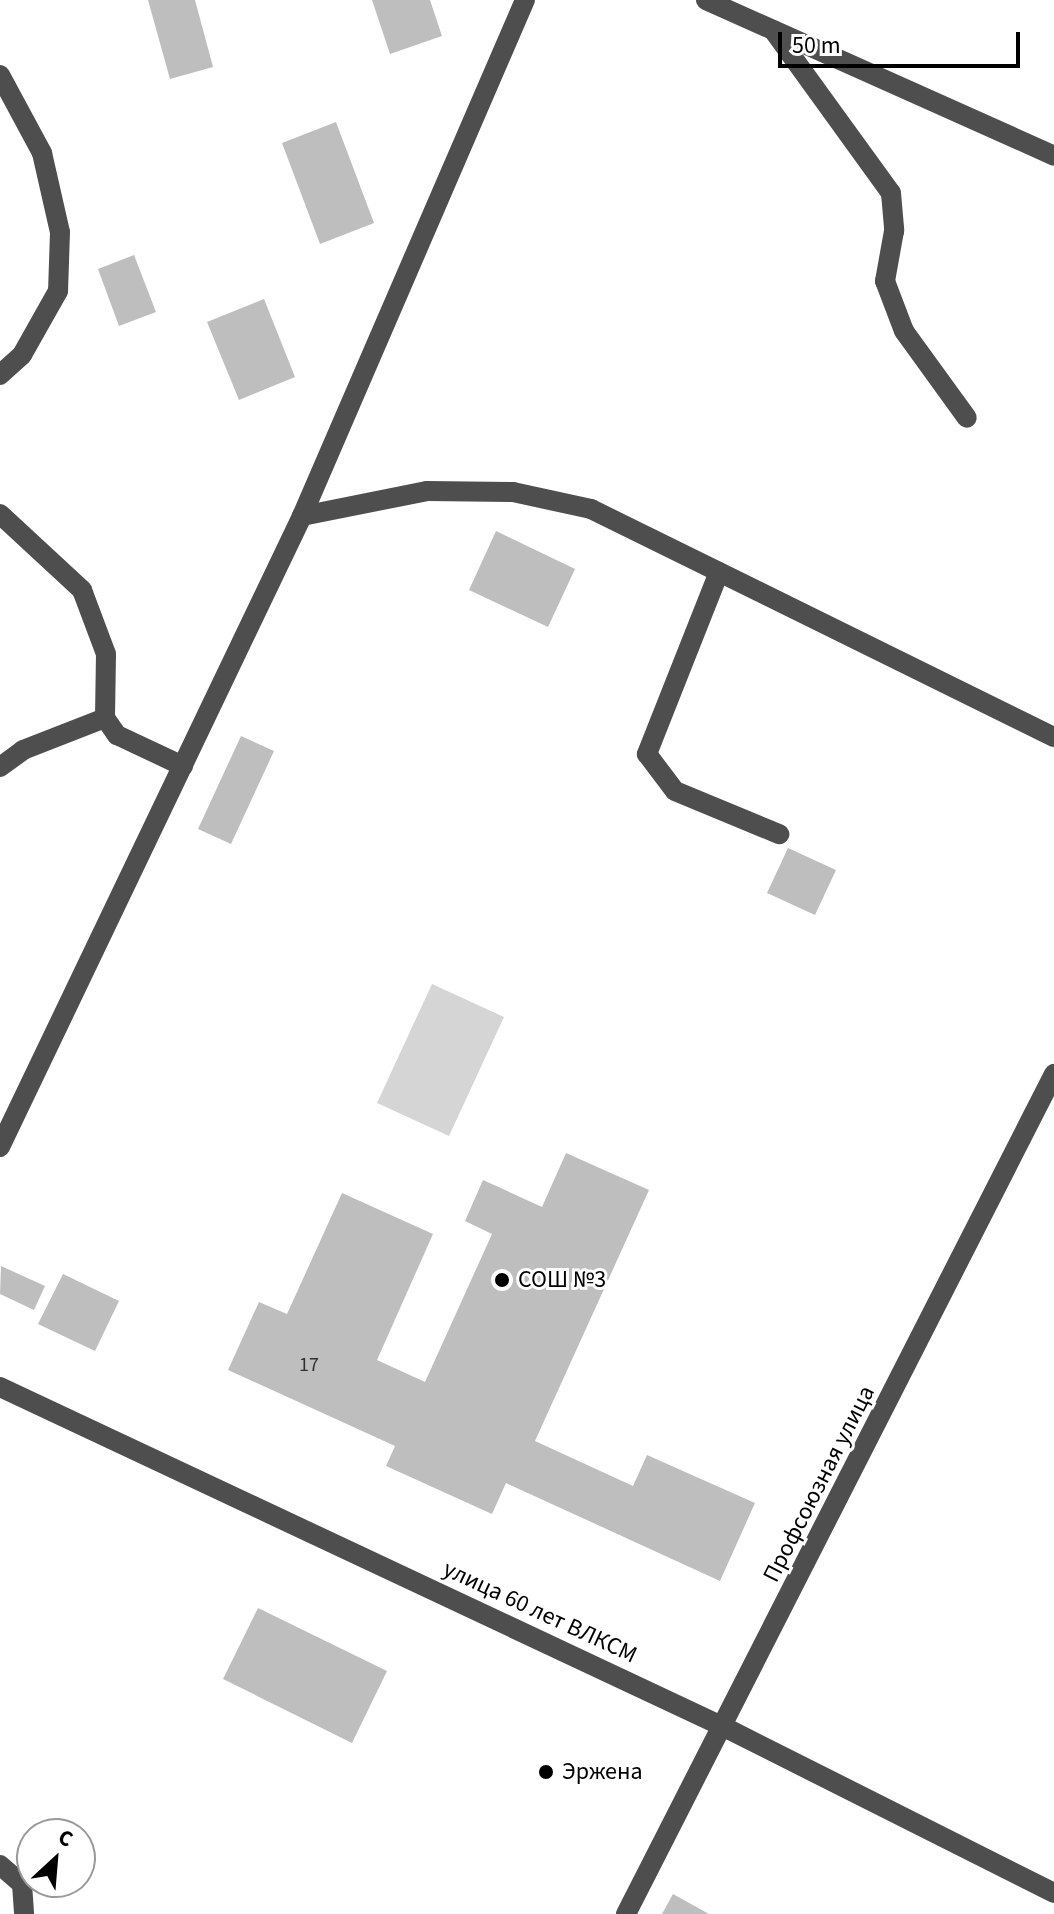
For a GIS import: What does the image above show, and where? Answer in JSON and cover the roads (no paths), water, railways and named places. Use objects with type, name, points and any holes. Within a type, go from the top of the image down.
[{"type":"street","points":[[0,1147],[302,516],[525,0]]},
{"type":"street","points":[[706,0],[1054,156]]},
{"type":"street","points":[[773,30],[891,193],[894,231],[885,281],[904,331],[967,418]]},
{"type":"street","points":[[0,75],[42,153],[60,232],[58,291],[22,355],[0,375]]},
{"type":"street","points":[[302,516],[427,491],[513,492],[591,509],[1054,737]]},
{"type":"street","points":[[0,514],[82,590],[106,654],[105,718],[117,735],[183,766]]},
{"type":"street","points":[[719,572],[647,754],[675,791],[779,834]]},
{"type":"street","points":[[0,767],[23,750],[105,718]]},
{"type":"street","name":"Профсоюзная улица","points":[[626,1914],[726,1728],[1054,1074]]},
{"type":"street","name":"улица 60 лет ВЛКСМ","points":[[0,1387],[726,1728],[1054,1893]]},
{"type":"street","points":[[0,1865],[22,1884],[24,1914]]},
{"type":"place","name":"СОШ №3","points":[[502,1280]]},
{"type":"place","name":"Эржена","points":[[546,1772]]}]
